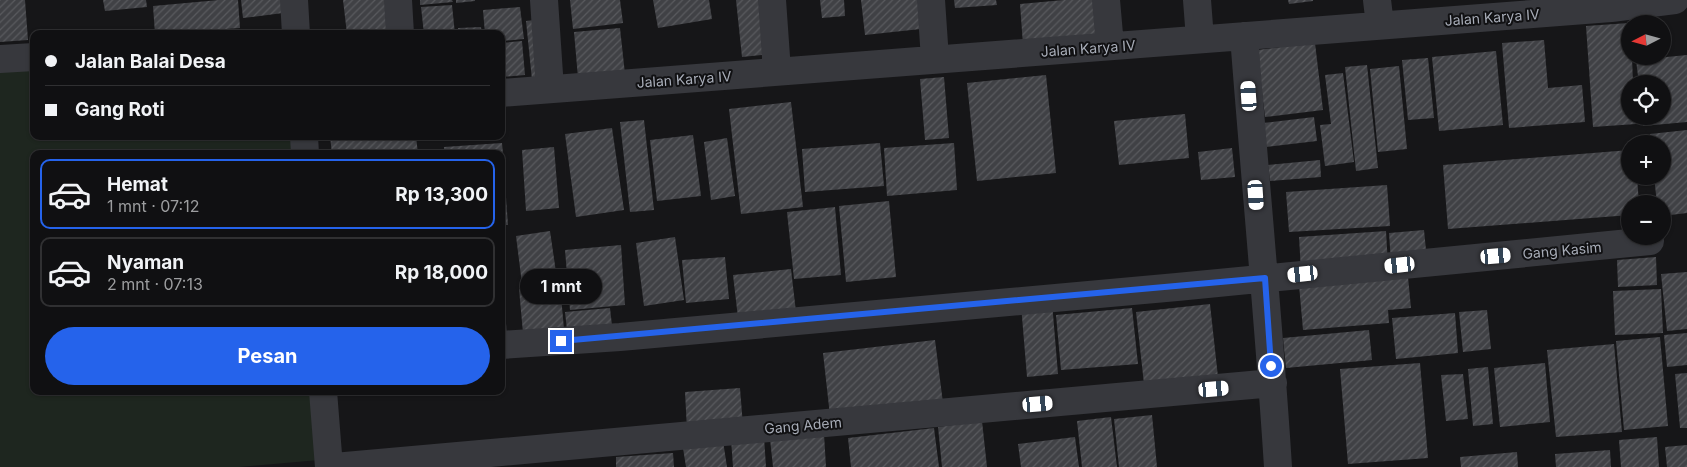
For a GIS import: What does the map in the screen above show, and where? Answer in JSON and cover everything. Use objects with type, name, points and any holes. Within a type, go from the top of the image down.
[{"type":"street","points":[[294,0],[296,30]]},
{"type":"street","points":[[398,0],[400,30]]},
{"type":"street","points":[[544,0],[550,89]]},
{"type":"street","points":[[772,0],[777,72]]},
{"type":"street","points":[[931,0],[936,59]]},
{"type":"street","points":[[1106,0],[1110,46]]},
{"type":"street","points":[[1197,0],[1200,39]]},
{"type":"street","name":"Jalan Karya IV","points":[[505,92],[1244,36],[1378,13],[1675,0]]},
{"type":"street","points":[[1244,36],[1259,235],[1265,278],[1278,467]]},
{"type":"street","points":[[0,59],[30,57]]},
{"type":"street","name":"Gang Kasim","points":[[505,345],[620,337],[1621,245]]},
{"type":"street","name":"Gang Adem","points":[[334,467],[1273,383]]},
{"type":"street","points":[[323,395],[329,467]]},
{"type":"shaded area","points":[[30,63],[30,140],[291,140],[293,150],[30,150],[30,395],[313,395],[319,460],[239,467],[0,467],[0,66]]},
{"type":"building","points":[[0,0],[25,0],[28,40],[0,42]]},
{"type":"building","points":[[103,0],[146,0],[147,7],[105,11]]},
{"type":"building","points":[[238,0],[240,28],[155,30],[153,6]]},
{"type":"building","points":[[241,0],[281,0],[283,13],[243,18]]},
{"type":"building","points":[[343,0],[390,0],[394,30],[347,30]]},
{"type":"building","points":[[420,0],[452,0],[453,2],[420,5]]},
{"type":"building","points":[[456,0],[475,0],[475,1],[456,3]]},
{"type":"building","points":[[570,0],[620,0],[623,23],[573,29]]},
{"type":"building","points":[[653,0],[709,0],[712,19],[658,28]]},
{"type":"building","points":[[736,0],[765,0],[770,54],[742,57]]},
{"type":"building","points":[[820,0],[844,0],[845,16],[822,18]]},
{"type":"building","points":[[861,0],[927,0],[930,28],[865,35]]},
{"type":"building","points":[[954,0],[996,0],[997,5],[955,8]]},
{"type":"building","points":[[1064,0],[1101,0],[1104,37],[1023,45],[1020,4]]},
{"type":"building","points":[[1288,0],[1313,0],[1313,1],[1289,4]]},
{"type":"building","points":[[452,5],[455,30],[424,30],[421,7]]},
{"type":"building","points":[[520,7],[524,39],[505,41],[505,30],[485,30],[483,10]]},
{"type":"building","points":[[542,19],[548,79],[532,80],[526,21]]},
{"type":"building","points":[[1621,24],[1621,65],[1632,65],[1633,75],[1621,75],[1622,125],[1593,127],[1586,26]]},
{"type":"building","points":[[481,27],[481,30],[458,30],[458,28]]},
{"type":"building","points":[[620,28],[625,74],[578,78],[574,32]]},
{"type":"building","points":[[1544,40],[1548,88],[1582,85],[1585,122],[1509,128],[1502,43]]},
{"type":"building","points":[[522,41],[525,75],[505,77],[505,43]]},
{"type":"building","points":[[1315,43],[1323,110],[1265,117],[1257,50]]},
{"type":"building","points":[[1496,51],[1503,125],[1439,131],[1432,57]]},
{"type":"building","points":[[1687,55],[1687,122],[1671,123],[1671,75],[1638,75],[1637,65],[1671,65],[1671,57]]},
{"type":"building","points":[[1428,58],[1434,118],[1408,120],[1402,60]]},
{"type":"building","points":[[1367,65],[1378,168],[1356,171],[1345,67]]},
{"type":"building","points":[[1399,66],[1407,149],[1378,152],[1370,69]]},
{"type":"building","points":[[1343,73],[1354,162],[1325,166],[1320,125],[1331,124],[1325,75]]},
{"type":"building","points":[[1046,75],[1056,173],[977,181],[967,83]]},
{"type":"building","points":[[944,77],[949,138],[925,140],[920,79]]},
{"type":"building","points":[[791,102],[803,207],[741,214],[729,109]]},
{"type":"building","points":[[1185,114],[1189,158],[1119,165],[1114,121]]},
{"type":"building","points":[[1314,117],[1317,141],[1266,147],[1263,123]]},
{"type":"building","points":[[644,120],[654,210],[630,212],[620,122]]},
{"type":"building","points":[[612,128],[624,210],[576,217],[565,134]]},
{"type":"building","points":[[1687,130],[1687,213],[1671,215],[1671,195],[1656,195],[1655,185],[1671,185],[1671,135],[1650,134]]},
{"type":"building","points":[[693,135],[701,196],[657,201],[650,140]]},
{"type":"building","points":[[727,138],[735,196],[711,200],[704,142]]},
{"type":"building","points":[[330,140],[416,140],[418,150],[332,150]]},
{"type":"building","points":[[502,143],[503,150],[444,150],[444,147]]},
{"type":"building","points":[[880,143],[884,186],[805,192],[802,149]]},
{"type":"building","points":[[954,143],[957,190],[887,196],[884,148]]},
{"type":"building","points":[[554,147],[559,208],[526,211],[522,150]]},
{"type":"building","points":[[1232,148],[1235,177],[1201,180],[1198,152]]},
{"type":"building","points":[[1621,151],[1621,185],[1638,185],[1638,195],[1621,195],[1621,216],[1448,229],[1443,165]]},
{"type":"building","points":[[1320,160],[1321,177],[1270,181],[1268,165]]},
{"type":"building","points":[[505,184],[508,225],[505,225]]},
{"type":"building","points":[[1387,185],[1390,226],[1289,232],[1286,192]]},
{"type":"building","points":[[889,201],[896,277],[846,282],[839,206]]},
{"type":"building","points":[[835,207],[841,275],[794,279],[787,212]]},
{"type":"building","points":[[1424,230],[1427,260],[1391,263],[1389,233]]},
{"type":"building","points":[[550,231],[557,279],[522,284],[516,236]]},
{"type":"building","points":[[1386,231],[1388,265],[1301,271],[1299,237]]},
{"type":"building","points":[[675,237],[684,300],[644,306],[636,243]]},
{"type":"building","points":[[621,245],[625,305],[570,310],[565,250]]},
{"type":"building","points":[[725,257],[729,299],[686,303],[682,260]]},
{"type":"building","points":[[1656,257],[1657,285],[1618,287],[1617,260]]},
{"type":"building","points":[[791,269],[796,312],[738,318],[733,275]]},
{"type":"building","points":[[1687,272],[1687,329],[1667,331],[1661,274]]},
{"type":"building","points":[[1408,277],[1411,308],[1388,310],[1389,323],[1303,330],[1299,285]]},
{"type":"building","points":[[560,285],[564,329],[523,333],[519,289]]},
{"type":"building","points":[[1661,289],[1663,333],[1615,335],[1613,291]]},
{"type":"building","points":[[1052,302],[1058,374],[1027,377],[1021,305]]},
{"type":"building","points":[[1210,304],[1218,377],[1144,384],[1136,312]]},
{"type":"building","points":[[610,308],[613,334],[568,339],[565,312]]},
{"type":"building","points":[[1132,308],[1138,364],[1061,370],[1056,315]]},
{"type":"building","points":[[505,310],[507,337],[505,337]]},
{"type":"building","points":[[1487,310],[1491,349],[1463,352],[1459,312]]},
{"type":"building","points":[[1455,313],[1458,353],[1396,359],[1392,318]]},
{"type":"building","points":[[1369,330],[1372,360],[1286,368],[1283,338]]},
{"type":"building","points":[[1687,333],[1687,365],[1667,367],[1664,335]]},
{"type":"building","points":[[1660,337],[1668,426],[1624,430],[1616,341]]},
{"type":"building","points":[[935,340],[943,403],[830,416],[823,353]]},
{"type":"building","points":[[1614,344],[1622,432],[1556,437],[1547,350]]},
{"type":"building","points":[[1420,363],[1428,458],[1348,464],[1340,369]]},
{"type":"building","points":[[1545,363],[1550,422],[1500,427],[1494,368]]},
{"type":"building","points":[[1488,367],[1493,424],[1473,426],[1468,369]]},
{"type":"building","points":[[1687,373],[1687,428],[1680,428],[1675,374]]},
{"type":"building","points":[[1463,374],[1468,419],[1446,421],[1441,375]]},
{"type":"building","points":[[740,388],[743,426],[687,430],[685,392]]},
{"type":"building","points":[[1152,415],[1157,467],[1119,467],[1114,419]]},
{"type":"building","points":[[1111,417],[1117,467],[1082,467],[1077,421]]},
{"type":"building","points":[[982,421],[987,467],[942,467],[938,427]]},
{"type":"building","points":[[934,428],[939,467],[851,467],[848,438]]},
{"type":"building","points":[[824,434],[826,467],[773,467],[770,439]]},
{"type":"building","points":[[764,437],[766,467],[733,467],[731,439]]},
{"type":"building","points":[[1075,437],[1079,467],[1021,467],[1018,444]]},
{"type":"building","points":[[1657,437],[1659,467],[1621,467],[1619,440]]},
{"type":"building","points":[[723,441],[727,467],[686,467],[683,448]]},
{"type":"building","points":[[1687,445],[1687,467],[1667,467],[1665,447]]},
{"type":"building","points":[[1610,450],[1611,467],[1556,467],[1555,454]]},
{"type":"building","points":[[1517,452],[1518,467],[1461,467],[1460,457]]},
{"type":"building","points":[[673,453],[674,467],[616,467],[616,457]]},
{"type":"route","points":[[561,341],[1265,278],[1271,366]]}]
